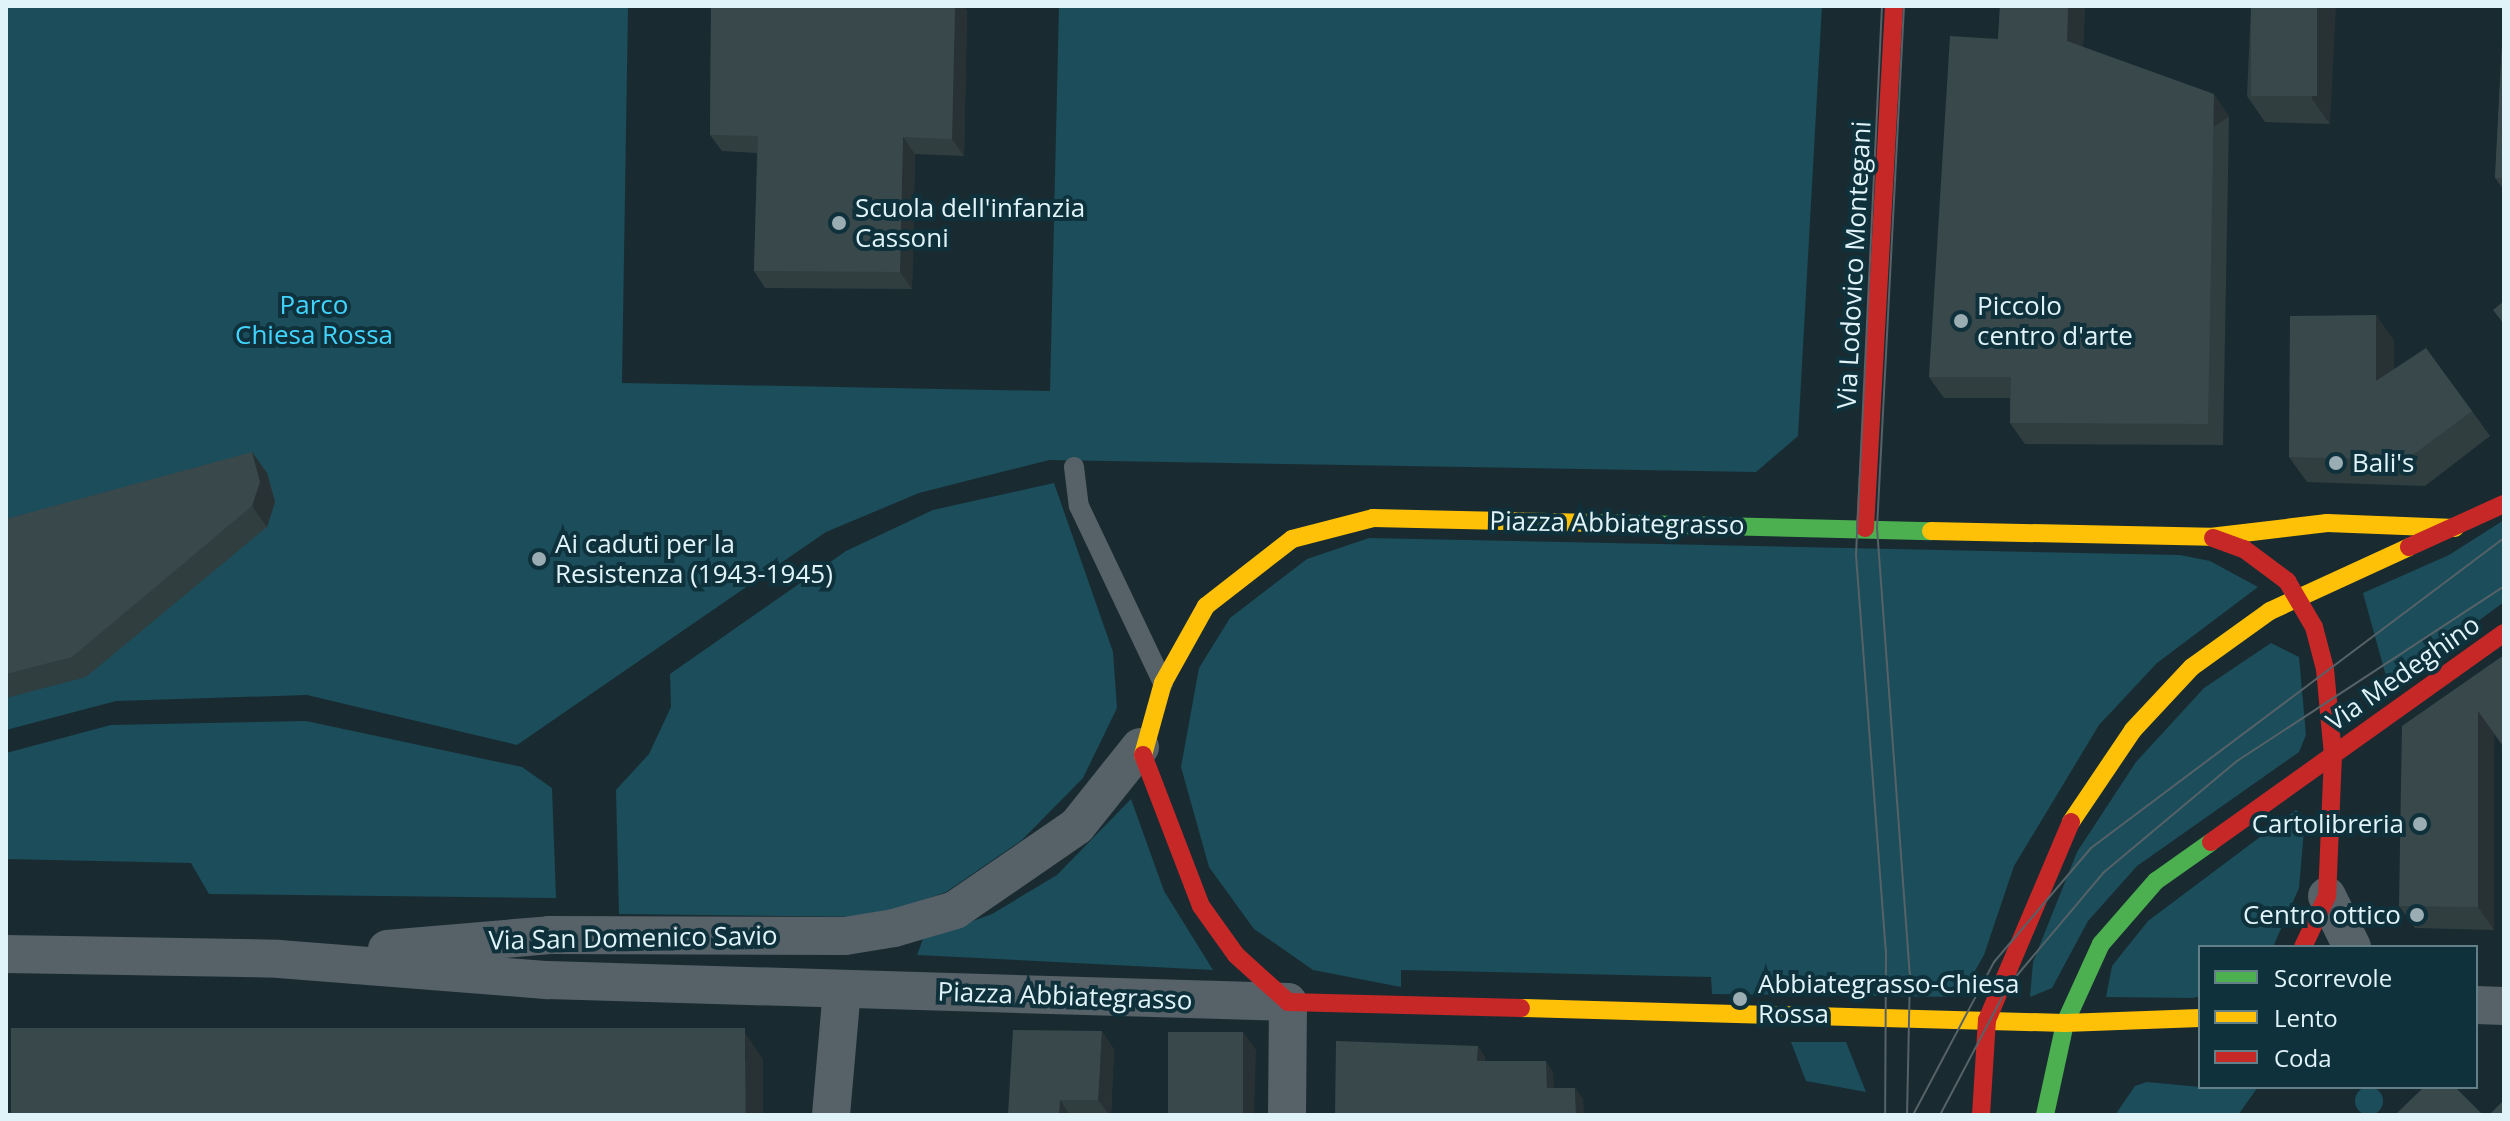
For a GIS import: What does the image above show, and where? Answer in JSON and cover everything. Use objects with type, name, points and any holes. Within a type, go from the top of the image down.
[{"type":"street","name":"Via Lodovico Montegani","points":[[1865,528],[1894,6]]},
{"type":"street","points":[[1981,1115],[1987,1020],[2057,842],[2115,753],[2192,667],[2270,611],[2504,504]]},
{"type":"street","name":"Piazza Abbiategrasso","points":[[845,936],[955,910],[1077,826],[1140,747],[1163,683],[1206,606],[1254,562],[1292,539],[1333,526],[1373,518],[2210,537],[2327,523],[2455,528]]},
{"type":"street","name":"Piazza Abbiategrasso","points":[[2210,537],[2271,565],[2300,598],[2325,669],[2333,755],[2327,896],[2304,945]]},
{"type":"street","name":"Via Medeghino","points":[[2333,755],[2504,633]]},
{"type":"street","points":[[1140,747],[1201,906],[1236,955],[1288,1002],[1287,1115]]},
{"type":"street","points":[[2045,1115],[2065,1023],[2101,944],[2156,881],[2333,755]]},
{"type":"street","name":"Piazza Abbiategrasso","points":[[2327,896],[2351,945]]},
{"type":"street","name":"Via San Domenico Savio","points":[[279,959],[549,935],[845,936]]},
{"type":"street","name":"Via San Domenico Savio","points":[[6,954],[279,959],[548,980],[842,989]]},
{"type":"street","name":"Piazza Abbiategrasso","points":[[842,989],[2065,1023],[2198,1018]]},
{"type":"street","points":[[831,1115],[842,989]]},
{"type":"street","points":[[2478,1005],[2504,1006]]},
{"type":"lane","points":[[1074,467],[1079,506],[1163,683]]},
{"type":"green space","name":"Parco Chiesa Rossa","points":[[6,6],[628,6],[622,383],[1050,391],[1059,6],[1822,6],[1798,436],[1756,472],[1049,460],[919,493],[826,532],[517,745],[307,695],[116,701],[6,730]]},
{"type":"green space","points":[[1054,483],[1113,652],[1117,708],[1083,778],[1022,840],[946,892],[874,917],[619,914],[616,790],[649,754],[671,707],[670,674],[846,551],[933,510]]},
{"type":"green space","points":[[2504,520],[2504,602],[2389,687],[2363,593],[2449,555]]},
{"type":"green space","points":[[1369,538],[2180,555],[2210,561],[2258,587],[2157,663],[2099,725],[2014,866],[1984,955],[1960,997],[1712,994],[1711,977],[1401,970],[1401,987],[1313,970],[1254,929],[1209,867],[1181,767],[1199,668],[1230,618],[1307,559]]},
{"type":"green space","points":[[2271,643],[2299,657],[2306,735],[2299,752],[2137,866],[2088,921],[2052,988],[2030,997],[2033,962],[2077,852],[2136,762],[2204,688]]},
{"type":"green space","points":[[306,721],[522,767],[552,788],[556,898],[209,894],[191,863],[6,859],[6,753],[111,725]]},
{"type":"green space","points":[[1131,799],[1164,891],[1213,970],[917,955],[923,939],[992,914],[1057,875]]},
{"type":"green space","points":[[2296,810],[2305,818],[2299,888],[2274,945],[2198,945],[2198,997],[2106,997],[2112,966],[2148,921]]},
{"type":"green space","points":[[1791,1042],[1846,1042],[1866,1092],[1806,1081]]},
{"type":"green space","points":[[2147,1082],[2198,1089],[2257,1089],[2238,1115],[2115,1115],[2135,1086]]},
{"type":"green space","points":[[2362,1089],[2376,1089],[2382,1096],[2382,1106],[2374,1114],[2364,1114],[2356,1106],[2356,1096]]},
{"type":"building","points":[[711,6],[955,6],[952,139],[903,137],[900,272],[754,271],[758,136],[710,135]]},
{"type":"building","points":[[2000,6],[2068,6],[2067,41],[2214,94],[2208,424],[2010,423],[2011,377],[1929,377],[1950,36],[1998,39]]},
{"type":"building","points":[[2251,6],[2317,6],[2317,96],[2251,96]]},
{"type":"building","points":[[2504,6],[2504,178],[2495,178]]},
{"type":"building","points":[[2504,301],[2504,324],[2493,310]]},
{"type":"building","points":[[2376,315],[2376,381],[2426,348],[2472,411],[2406,460],[2289,457],[2290,316]]},
{"type":"building","points":[[252,452],[260,482],[252,506],[72,657],[6,674],[6,519]]},
{"type":"building","points":[[2504,655],[2504,746],[2478,711],[2478,907],[2399,906],[2402,726]]},
{"type":"building","points":[[11,1028],[745,1028],[745,1113],[11,1113]]},
{"type":"building","points":[[1013,1030],[1102,1031],[1098,1100],[1060,1100],[1059,1115],[1008,1115]]},
{"type":"building","points":[[1168,1032],[1243,1032],[1243,1115],[1168,1115]]},
{"type":"building","points":[[1336,1041],[1478,1046],[1477,1061],[1546,1061],[1547,1088],[1575,1088],[1576,1115],[1335,1115]]},
{"type":"building","points":[[2422,1089],[2457,1089],[2483,1115],[2395,1115]]},
{"type":"building","points":[[2504,1100],[2504,1115],[2489,1115]]},
{"type":"tram line","points":[[1882,6],[1856,555],[1886,950],[1885,1115]]},
{"type":"tram line","points":[[1904,6],[1877,528],[1910,973],[1907,1115]]},
{"type":"tram line","points":[[1913,1115],[1994,962],[2091,848],[2504,538]]},
{"type":"tram line","points":[[1940,1115],[2008,986],[2103,873],[2237,761],[2504,586]]},
{"type":"traffic: fast","points":[[1596,523],[1931,531]]},
{"type":"traffic: fast","points":[[2045,1115],[2065,1023],[2101,944],[2156,881],[2211,842]]},
{"type":"traffic: slow","points":[[1143,755],[1163,683],[1206,606],[1292,539],[1373,518],[1596,523]]},
{"type":"traffic: slow","points":[[1931,531],[2210,537],[2327,523],[2455,528]]},
{"type":"traffic: slow","points":[[2071,822],[2133,730],[2192,667],[2270,611],[2409,547]]},
{"type":"traffic: slow","points":[[1521,1008],[2065,1023],[2198,1018]]},
{"type":"traffic: jam","points":[[1865,528],[1894,6]]},
{"type":"traffic: jam","points":[[2409,547],[2504,504]]},
{"type":"traffic: jam","points":[[2213,538],[2244,549],[2287,581],[2314,627],[2325,669],[2333,755],[2327,896],[2304,945]]},
{"type":"traffic: jam","points":[[2211,842],[2504,633]]},
{"type":"traffic: jam","points":[[1143,755],[1201,906],[1236,955],[1288,1002],[1521,1008]]},
{"type":"traffic: jam","points":[[1981,1115],[1987,1020],[2071,822]]},
{"type":"place","name":"Scuola dell'infanzia Cassoni","points":[[839,223]]},
{"type":"place","name":"Piccolo centro d'arte","points":[[1961,321]]},
{"type":"place","name":"Bali's","points":[[2336,463]]},
{"type":"place","name":"Ai caduti per la Resistenza (1943-1945)","points":[[539,559]]},
{"type":"place","name":"Cartolibreria","points":[[2420,824]]},
{"type":"place","name":"Centro ottico","points":[[2417,915]]},
{"type":"place","name":"Abbiategrasso-Chiesa Rossa","points":[[1740,999]]}]
